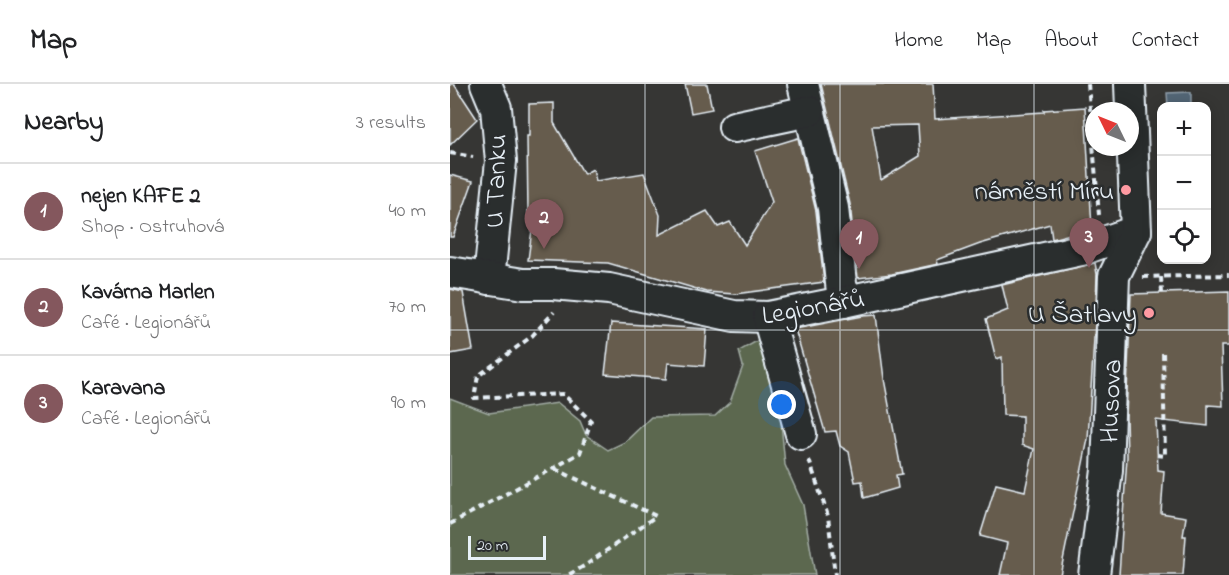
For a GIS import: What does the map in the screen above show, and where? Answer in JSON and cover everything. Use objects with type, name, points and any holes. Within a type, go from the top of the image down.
[{"type":"street","name":"U Tanku","points":[[486,84],[496,108],[501,162],[489,279]]},
{"type":"street","points":[[1116,84],[1136,231]]},
{"type":"street","points":[[734,127],[806,98],[832,208],[843,302]]},
{"type":"street","name":"Legionářů","points":[[450,272],[523,284],[609,289],[734,316],[768,317],[1082,250],[1136,231]]},
{"type":"street","name":"Husova","points":[[1094,575],[1107,470],[1114,276],[1136,231]]},
{"type":"street","points":[[768,317],[801,434]]},
{"type":"path","points":[[1101,243],[1116,84]]},
{"type":"path","points":[[1114,276],[1229,275]]},
{"type":"path","points":[[1161,277],[1162,293]]},
{"type":"path","points":[[450,524],[580,453],[591,421],[563,394],[474,398],[478,376],[532,336],[557,309]]},
{"type":"path","points":[[1157,455],[1165,456],[1163,351]]},
{"type":"path","points":[[801,434],[828,516],[835,575]]},
{"type":"path","points":[[554,468],[656,516],[568,575]]},
{"type":"green space","points":[[757,341],[771,358],[778,391],[785,465],[803,505],[815,575],[450,575],[450,398],[489,413],[558,403],[580,421],[586,435],[608,450],[625,442],[651,417],[715,416],[730,402],[743,366],[739,351]]},
{"type":"water","points":[[1191,92],[1191,102],[1168,102],[1167,93]]},
{"type":"building","points":[[450,84],[454,84],[477,119],[450,145]]},
{"type":"building","points":[[685,84],[707,84],[712,109],[691,113]]},
{"type":"building","points":[[821,84],[933,84],[935,119],[1085,107],[1085,156],[1088,156],[1092,228],[1052,239],[1050,224],[980,244],[937,260],[938,264],[892,274],[858,278],[850,204]],"holes":[[[918,125],[920,156],[881,180],[872,126]]]},
{"type":"building","points":[[554,103],[554,123],[584,174],[593,169],[596,181],[644,173],[660,215],[659,235],[707,211],[718,227],[730,222],[745,245],[772,202],[755,151],[798,138],[816,211],[824,282],[735,294],[707,292],[608,263],[528,260],[534,214],[528,214],[529,104]]},
{"type":"building","points":[[450,175],[473,181],[453,237],[450,237]]},
{"type":"building","points":[[1095,263],[1096,305],[1088,439],[1060,575],[1000,575],[1007,543],[980,536],[996,484],[1025,491],[1034,449],[1022,445],[1022,416],[1003,415],[1002,357],[996,359],[986,319],[1008,310],[1002,285]]},
{"type":"building","points":[[450,289],[463,292],[473,350],[450,354]]},
{"type":"building","points":[[1229,291],[1229,346],[1221,346],[1223,406],[1208,405],[1208,426],[1156,420],[1158,470],[1164,471],[1161,513],[1186,517],[1183,536],[1186,536],[1183,575],[1119,575],[1127,457],[1126,417],[1131,294]]},
{"type":"building","points":[[876,315],[884,379],[902,474],[896,475],[898,488],[864,498],[862,481],[855,482],[849,452],[840,446],[836,431],[825,432],[795,329]]},
{"type":"building","points":[[611,323],[707,329],[704,366],[668,363],[666,379],[605,374]]},
{"type":"place","name":"náměstí Míru","points":[[1126,190]]},
{"type":"place","name":"Kavárna Marlen","points":[[544,249]]},
{"type":"place","name":"Karavana","points":[[1089,268]]},
{"type":"place","name":"nejen KAFE 2","points":[[859,269]]},
{"type":"place","name":"U Šatlavy","points":[[1149,313]]}]
